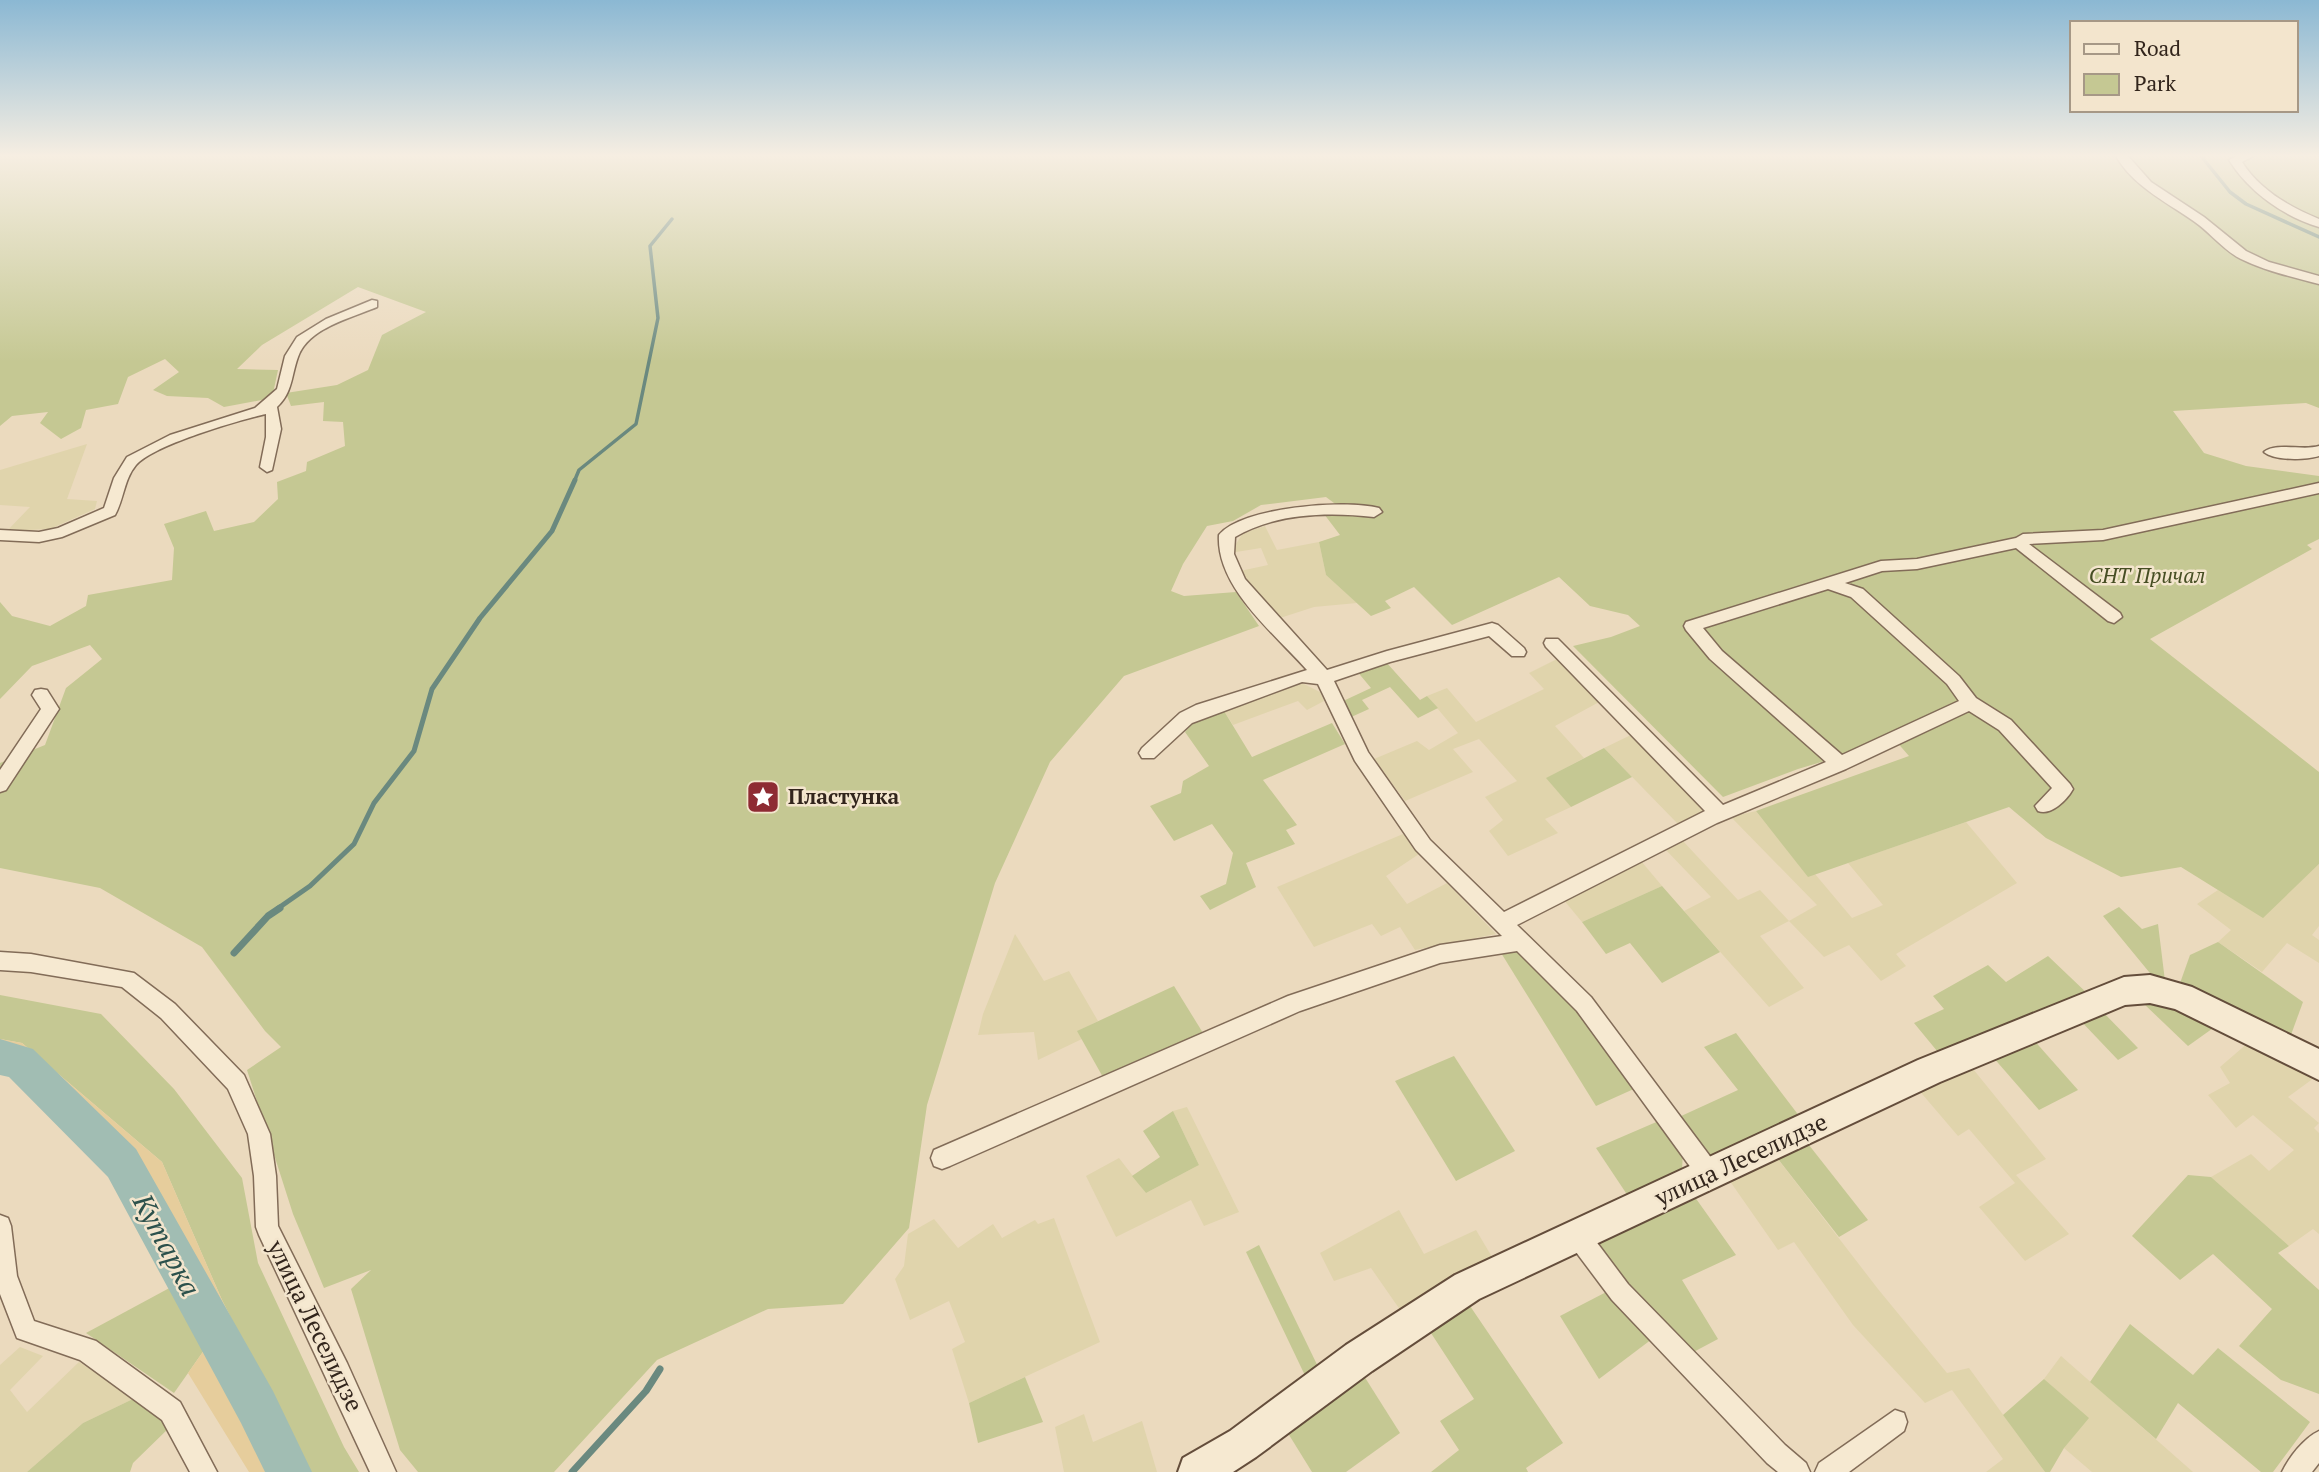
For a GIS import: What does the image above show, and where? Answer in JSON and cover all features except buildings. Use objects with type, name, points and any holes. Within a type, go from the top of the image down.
[{"type":"street","points":[[2207,225],[2227,245],[2269,266],[2319,280]]},
{"type":"street","points":[[0,535],[39,537],[62,532],[110,511],[126,468],[133,458],[190,433],[261,410],[278,401],[296,347],[310,332],[372,304]]},
{"type":"street","points":[[261,410],[271,409],[274,414],[267,467]]},
{"type":"street","points":[[2271,452],[2310,454],[2319,451]]},
{"type":"street","points":[[1840,764],[1716,655],[1692,626],[1881,566],[1917,564],[2021,542],[2028,538],[2053,540],[2103,535],[2319,488]]},
{"type":"street","points":[[1374,512],[1333,508],[1236,528],[1227,535],[1226,555],[1238,582],[1324,678],[1361,757],[1423,845],[1584,1004],[1710,1175]]},
{"type":"street","points":[[2021,542],[2114,617]]},
{"type":"street","points":[[1828,583],[1857,593],[1953,680],[1970,703],[2005,725],[2064,789],[2044,806]]},
{"type":"street","points":[[1148,753],[1186,719],[1202,709],[1302,676],[1324,678],[1387,657],[1492,629],[1518,652]]},
{"type":"street","points":[[1552,643],[1712,804],[1717,811],[1710,818]]},
{"type":"street","points":[[0,785],[50,709],[41,695]]},
{"type":"street","points":[[1503,922],[1710,818],[1840,764],[1970,703]]},
{"type":"street","points":[[942,1158],[1294,1003],[1440,954],[1522,941]]},
{"type":"street","name":"улица Леселидзе","points":[[0,961],[31,962],[127,979],[168,1011],[236,1082],[259,1134],[265,1176],[267,1227],[338,1372],[383,1472]]},
{"type":"street","name":"улица Леселидзе","points":[[1197,1472],[1243,1444],[1359,1357],[1467,1287],[1928,1071],[2124,992],[2150,989],[2181,998],[2319,1065]]},
{"type":"street","points":[[0,1226],[5,1276],[25,1330],[87,1350],[171,1411],[204,1472]]},
{"type":"street","points":[[1578,1236],[1620,1292],[1776,1454],[1797,1472]]},
{"type":"street","points":[[1828,1472],[1895,1422]]},
{"type":"street","points":[[2295,1472],[2319,1444]]},
{"type":"shaded area","points":[[87,444],[67,499],[97,501],[95,509],[50,529],[7,531],[30,507],[0,505],[0,470]]},
{"type":"shaded area","points":[[1265,526],[1277,550],[1319,542],[1326,575],[1357,603],[1314,607],[1277,619],[1243,580],[1240,571],[1268,565],[1261,548],[1236,552],[1234,547],[1243,533]]},
{"type":"shaded area","points":[[1559,658],[1601,701],[1555,726],[1584,758],[1547,778],[1571,807],[1545,819],[1558,833],[1508,856],[1489,831],[1503,820],[1485,797],[1517,781],[1479,739],[1453,749],[1473,772],[1405,801],[1374,759],[1417,741],[1429,750],[1458,733],[1427,696],[1447,688],[1476,722],[1544,689],[1529,673]]},
{"type":"shaded area","points":[[1300,682],[1320,692],[1324,701],[1307,710],[1298,701],[1233,725],[1224,711]]},
{"type":"shaded area","points":[[1633,734],[1707,810],[1678,824],[1604,748]]},
{"type":"shaded area","points":[[1756,811],[1808,876],[1815,874],[1852,918],[1883,905],[1848,863],[1966,822],[2017,883],[1896,954],[1906,966],[1881,981],[1849,945],[1824,957],[1789,921],[1817,905],[1731,817]]},
{"type":"shaded area","points":[[1403,834],[1419,854],[1386,876],[1407,904],[1447,883],[1496,934],[1415,950],[1400,927],[1381,936],[1372,924],[1314,947],[1277,887]]},
{"type":"shaded area","points":[[1682,840],[1738,900],[1760,890],[1789,921],[1760,936],[1804,988],[1769,1007],[1684,911],[1711,897],[1665,849]]},
{"type":"shaded area","points":[[1641,861],[1662,886],[1582,922],[1563,899]]},
{"type":"shaded area","points":[[2319,864],[2319,926],[2312,935],[2319,940],[2319,963],[2287,943],[2262,972],[2218,942],[2231,930],[2197,904],[2218,890],[2263,917]]},
{"type":"shaded area","points":[[1015,934],[1044,981],[1069,971],[1098,1021],[1078,1031],[1082,1039],[1038,1060],[1034,1032],[978,1035],[983,1014]]},
{"type":"shaded area","points":[[2249,1042],[2318,1075],[2288,1097],[2319,1123],[2314,1128],[2319,1133],[2319,1234],[2313,1229],[2289,1246],[2211,1177],[2251,1154],[2269,1171],[2294,1150],[2253,1115],[2236,1128],[2208,1095],[2230,1083],[2220,1067]]},
{"type":"shaded area","points":[[1969,1064],[2046,1159],[2016,1175],[2069,1234],[2025,1261],[1979,1207],[2015,1183],[1969,1129],[1958,1136],[1917,1088]]},
{"type":"shaded area","points":[[1187,1107],[1239,1212],[1204,1226],[1191,1200],[1116,1237],[1086,1176],[1119,1158],[1146,1193],[1199,1165],[1173,1111]]},
{"type":"shaded area","points":[[1774,1154],[1947,1373],[1969,1368],[2045,1472],[1986,1472],[2003,1459],[1952,1390],[1925,1403],[1853,1325],[1794,1242],[1778,1250],[1727,1177]]},
{"type":"shaded area","points":[[1399,1210],[1424,1254],[1476,1230],[1495,1262],[1403,1314],[1371,1268],[1334,1281],[1320,1253]]},
{"type":"shaded area","points":[[1054,1218],[1100,1342],[969,1403],[952,1349],[965,1342],[949,1301],[910,1320],[895,1279],[904,1266],[908,1234],[934,1219],[958,1248],[993,1224],[1002,1238],[1035,1220],[1038,1224]]},
{"type":"shaded area","points":[[20,1347],[43,1356],[10,1390],[27,1412],[79,1362],[135,1398],[83,1423],[27,1472],[0,1472],[0,1365]]},
{"type":"shaded area","points":[[2061,1356],[2193,1472],[2092,1472],[2064,1448],[2088,1418],[2044,1379]]},
{"type":"shaded area","points":[[1084,1414],[1093,1442],[1142,1421],[1157,1472],[1064,1472],[1055,1427]]},
{"type":"green space","name":"СНТ Причал","points":[[0,225],[2319,225],[2319,408],[2306,403],[2173,411],[2204,453],[2246,466],[2319,476],[2319,539],[2307,545],[2312,549],[2150,639],[2319,772],[2319,864],[2263,918],[2181,867],[2121,877],[2046,838],[2009,807],[1808,877],[1756,811],[1909,756],[1895,740],[1798,769],[1723,797],[1573,646],[1611,637],[1640,626],[1628,615],[1590,606],[1559,577],[1452,625],[1414,587],[1385,601],[1391,608],[1371,616],[1326,575],[1319,542],[1340,535],[1324,514],[1346,512],[1326,497],[1261,505],[1233,521],[1207,526],[1183,564],[1171,591],[1184,596],[1236,592],[1259,626],[1124,676],[1050,762],[995,883],[927,1105],[909,1228],[843,1304],[768,1309],[657,1360],[554,1472],[418,1472],[400,1450],[351,1289],[371,1270],[324,1288],[293,1214],[247,1070],[281,1047],[265,1031],[202,947],[100,888],[0,868],[0,763],[45,745],[66,688],[102,659],[90,645],[32,666],[0,699],[0,602],[12,616],[50,626],[86,606],[88,595],[172,580],[174,548],[164,524],[206,511],[214,531],[254,522],[278,499],[277,482],[306,471],[307,462],[345,446],[343,422],[323,421],[324,402],[291,406],[286,393],[337,385],[368,370],[382,335],[426,312],[358,287],[262,345],[237,369],[278,370],[272,398],[224,407],[208,398],[167,396],[153,390],[179,372],[165,359],[128,377],[118,404],[86,410],[81,428],[61,439],[40,423],[48,412],[12,416],[0,426]]},
{"type":"green space","points":[[1386,662],[1420,700],[1427,696],[1438,708],[1418,718],[1390,687],[1362,700],[1369,709],[1349,718],[1341,702],[1371,688],[1356,670]]},
{"type":"green space","points":[[1224,711],[1252,757],[1332,723],[1345,744],[1263,780],[1297,825],[1286,830],[1295,844],[1246,863],[1256,887],[1210,910],[1200,896],[1226,884],[1233,853],[1212,824],[1174,841],[1150,806],[1181,793],[1183,781],[1209,766],[1185,732],[1193,722]]},
{"type":"green space","points":[[1604,748],[1632,777],[1571,807],[1546,778]]},
{"type":"green space","points":[[1662,886],[1720,952],[1662,983],[1630,943],[1606,954],[1582,922]]},
{"type":"green space","points":[[2119,907],[2142,929],[2158,924],[2165,981],[2154,978],[2103,916]]},
{"type":"green space","points":[[2218,942],[2303,1002],[2288,1043],[2179,986],[2190,955]]},
{"type":"green space","points":[[1518,945],[1578,1010],[1636,1088],[1596,1106],[1498,948]]},
{"type":"green space","points":[[2048,956],[2090,996],[1942,1057],[1914,1023],[1944,1009],[1933,996],[1988,965],[2006,982]]},
{"type":"green space","points":[[1174,986],[1203,1033],[1104,1079],[1077,1031]]},
{"type":"green space","points":[[0,995],[101,1014],[174,1089],[242,1178],[258,1263],[344,1447],[359,1472],[308,1472],[222,1300],[162,1162],[22,1043],[0,1039]]},
{"type":"green space","points":[[2143,1003],[2165,1003],[2216,1026],[2188,1046]]},
{"type":"green space","points":[[2100,1009],[2138,1048],[2118,1060],[2078,1018]]},
{"type":"green space","points":[[1736,1033],[1803,1121],[1713,1163],[1679,1117],[1738,1090],[1704,1047]]},
{"type":"green space","points":[[2032,1038],[2078,1090],[2039,1110],[1992,1056]]},
{"type":"green space","points":[[1454,1056],[1515,1151],[1456,1181],[1395,1081]]},
{"type":"green space","points":[[1173,1111],[1199,1165],[1146,1193],[1132,1176],[1160,1157],[1143,1131]]},
{"type":"green space","points":[[1661,1120],[1683,1151],[1682,1170],[1628,1196],[1596,1148]]},
{"type":"green space","points":[[1805,1140],[1868,1220],[1839,1237],[1774,1154]]},
{"type":"green space","points":[[2188,1175],[2211,1177],[2289,1246],[2278,1253],[2319,1290],[2319,1394],[2281,1380],[2239,1346],[2272,1309],[2213,1254],[2180,1280],[2132,1236]]},
{"type":"green space","points":[[1692,1193],[1736,1255],[1682,1280],[1718,1339],[1686,1356],[1589,1239]]},
{"type":"green space","points":[[1259,1245],[1324,1379],[1311,1388],[1246,1252]]},
{"type":"green space","points":[[175,1285],[207,1346],[174,1393],[86,1333]]},
{"type":"green space","points":[[1614,1288],[1656,1336],[1599,1379],[1560,1316]]},
{"type":"green space","points":[[1468,1303],[1563,1443],[1526,1468],[1528,1472],[1431,1472],[1459,1450],[1440,1421],[1474,1399],[1429,1330]]},
{"type":"green space","points":[[2130,1324],[2193,1375],[2218,1348],[2310,1422],[2273,1472],[2261,1472],[2178,1403],[2156,1439],[2090,1382]]},
{"type":"green space","points":[[1364,1376],[1400,1433],[1346,1472],[1312,1472],[1286,1430]]},
{"type":"green space","points":[[1025,1377],[1043,1422],[978,1443],[969,1403]]},
{"type":"green space","points":[[2044,1379],[2089,1418],[2064,1448],[2050,1472],[2045,1472],[2003,1415]]},
{"type":"green space","points":[[135,1398],[171,1426],[133,1463],[130,1472],[27,1472],[83,1423]]},
{"type":"sand","points":[[0,1039],[22,1043],[162,1162],[222,1300],[308,1472],[249,1472],[188,1373],[207,1346],[114,1168],[7,1071],[0,1069]]},
{"type":"waterway","points":[[574,482],[579,470],[636,424],[658,318],[650,246],[667,225]]},
{"type":"waterway","points":[[2292,225],[2319,237]]},
{"type":"waterway","points":[[277,909],[310,886],[354,844],[374,803],[414,751],[432,689],[480,618],[552,531],[575,480]]},
{"type":"waterway","points":[[234,953],[268,916],[280,908]]},
{"type":"waterway","name":"Кутарка","points":[[0,1057],[20,1062],[122,1163],[257,1407],[289,1472]]},
{"type":"waterway","points":[[572,1472],[646,1391],[660,1369]]},
{"type":"place","name":"Пластунка","points":[[763,797]]}]
